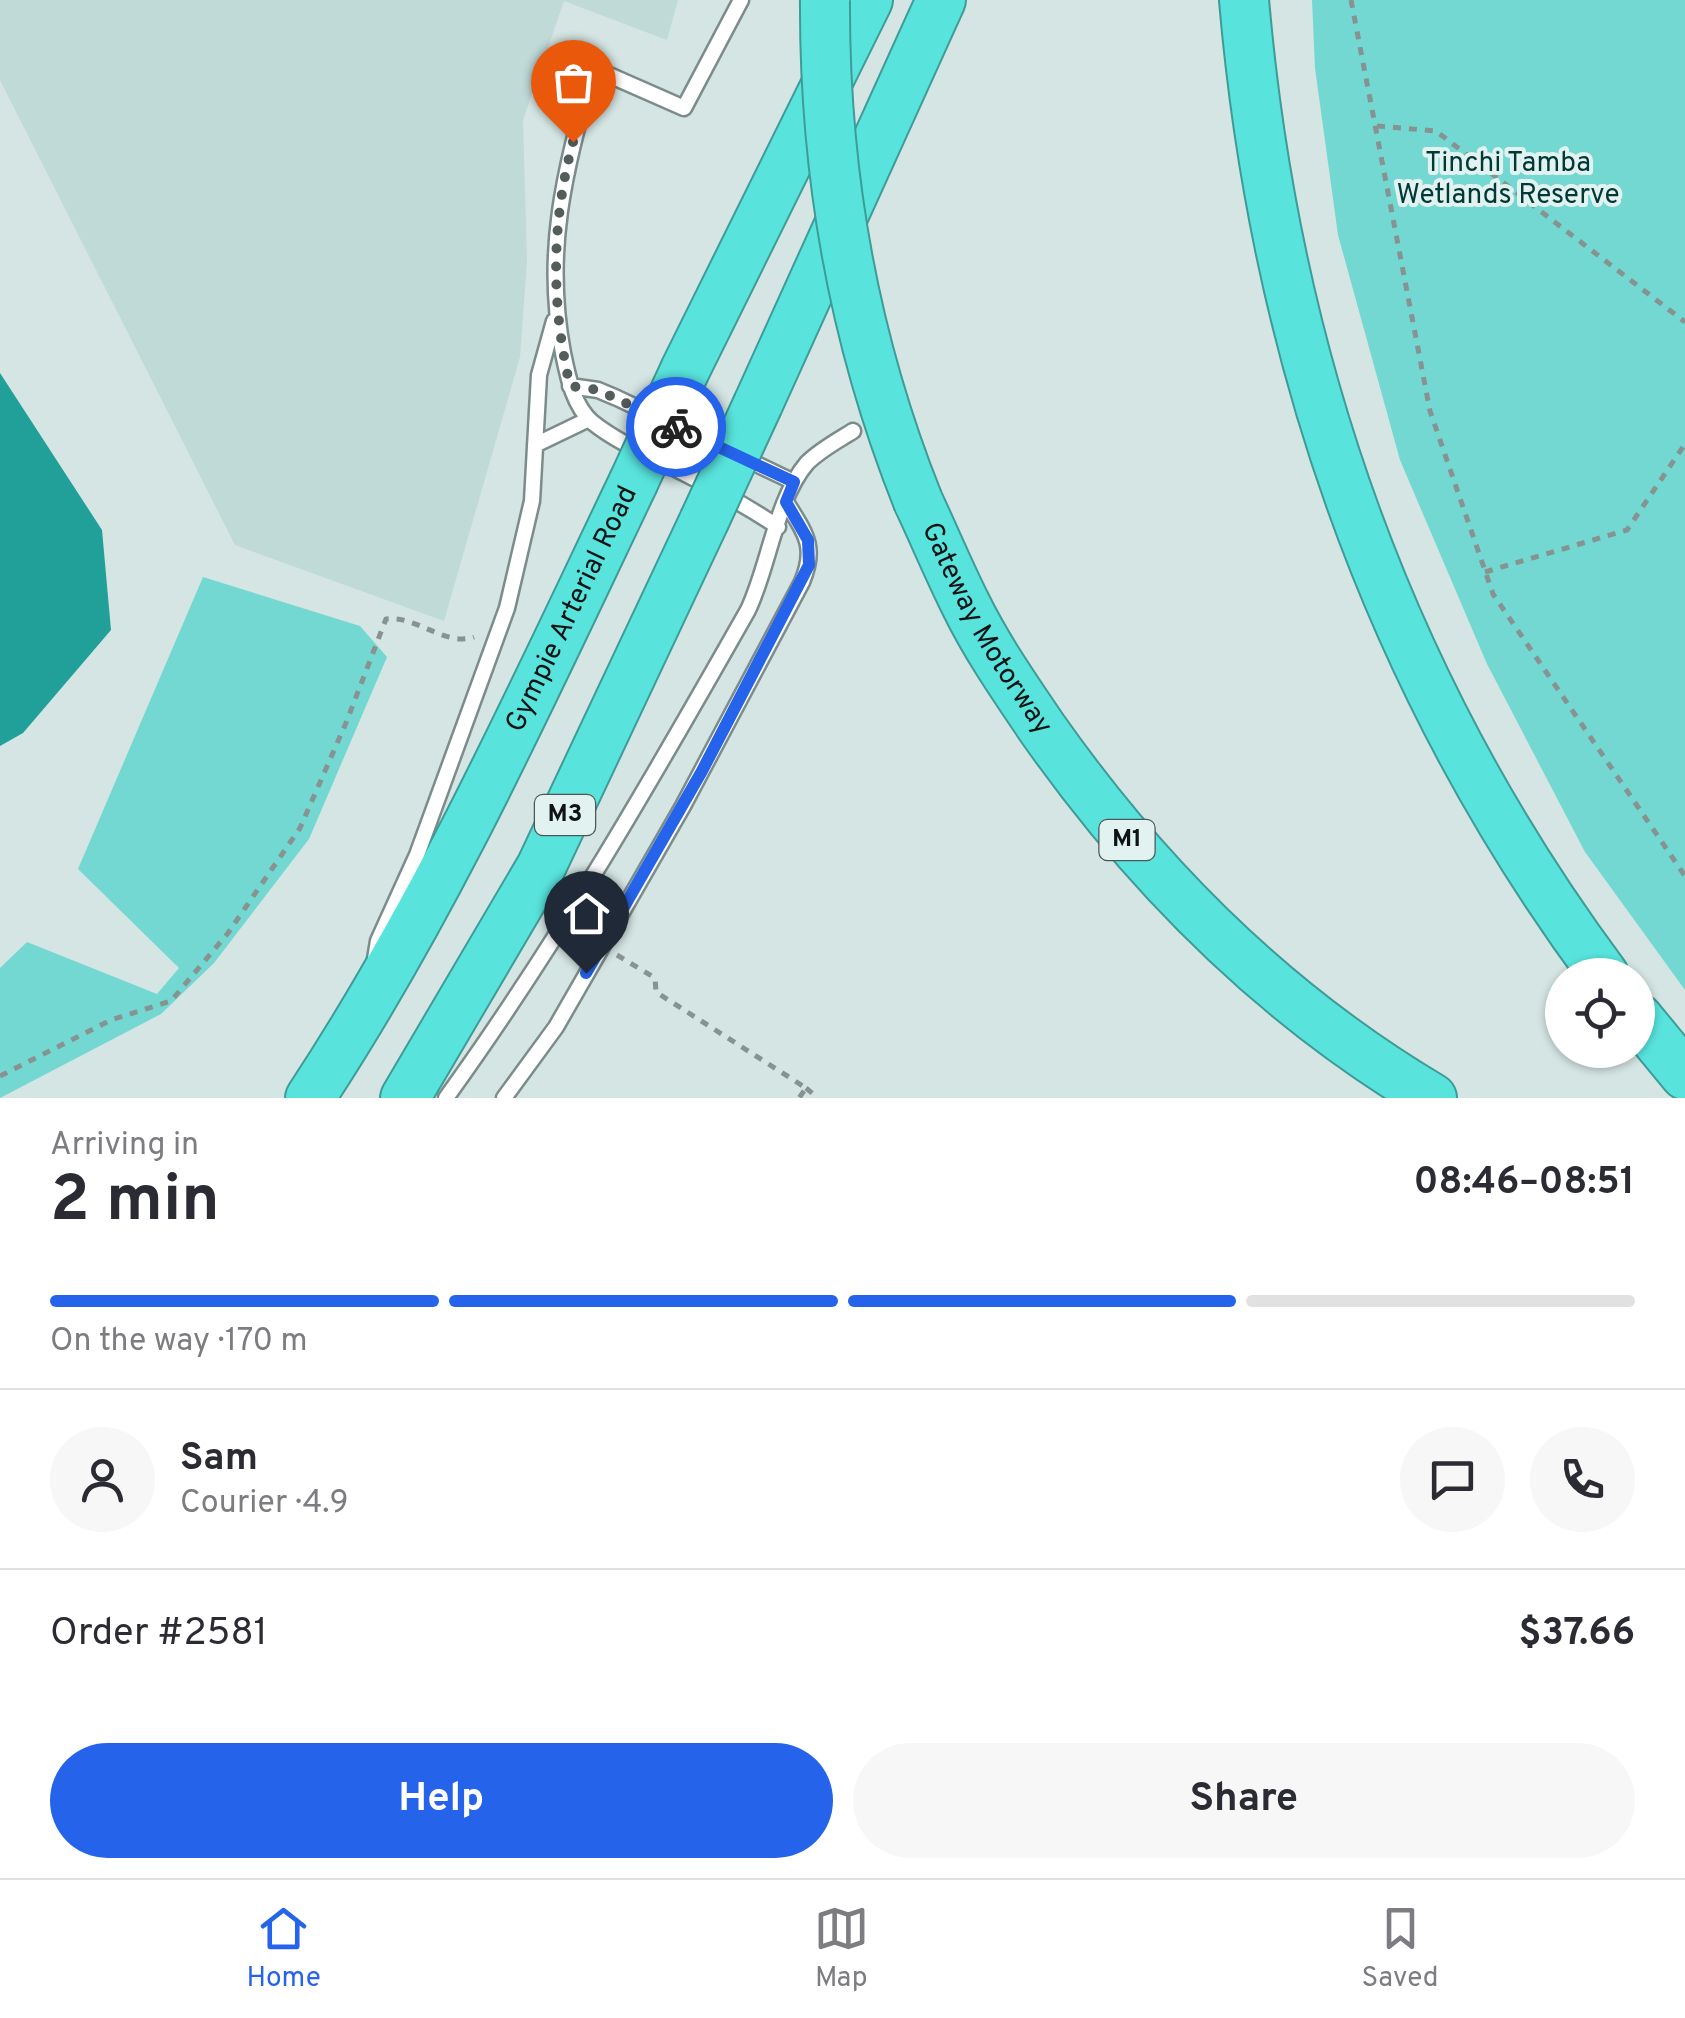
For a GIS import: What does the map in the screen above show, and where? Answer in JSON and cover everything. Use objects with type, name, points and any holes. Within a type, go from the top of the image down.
[{"type":"highway","name":"Gateway Motorway","points":[[826,0],[830,138],[844,240],[885,412],[918,501],[967,607],[1011,683],[1072,771],[1138,854],[1226,945],[1314,1017],[1432,1098]]},
{"type":"highway","name":"Gympie Arterial Road","points":[[310,1098],[365,1015],[492,778],[685,370],[868,0]]},
{"type":"highway","name":"M3","points":[[406,1098],[541,867],[758,404],[941,0]]},
{"type":"highway","points":[[1244,0],[1259,132],[1282,259],[1322,416],[1364,542],[1405,640],[1448,726],[1507,833],[1591,958]]},
{"type":"highway","points":[[1655,1039],[1685,1075]]},
{"type":"lane","points":[[741,0],[684,108],[593,68],[563,178],[554,251],[556,315],[570,386],[589,420],[616,439],[750,508],[778,527]]},
{"type":"lane","points":[[365,1015],[378,941],[417,855],[508,608],[532,502],[539,376],[556,315]]},
{"type":"lane","points":[[570,386],[598,390],[794,482]]},
{"type":"lane","points":[[536,445],[589,420]]},
{"type":"lane","points":[[446,1098],[562,926],[715,668],[760,584],[794,482],[822,451],[853,431]]},
{"type":"lane","points":[[504,1098],[556,1027],[692,788],[802,582],[809,565],[808,540],[786,502]]},
{"type":"path","points":[[1351,0],[1430,411],[1493,594],[1685,876]]},
{"type":"path","points":[[1377,126],[1436,131],[1685,322]]},
{"type":"path","points":[[1485,572],[1627,530],[1685,444]]},
{"type":"path","points":[[0,1076],[111,1020],[171,1001],[228,933],[300,828],[386,620],[404,620],[468,640],[508,608]]},
{"type":"path","points":[[602,946],[654,978],[656,992],[818,1098]]},
{"type":"path","points":[[799,1098],[806,1088]]},
{"type":"shaded area","points":[[0,0],[678,0],[667,40],[564,1],[523,120],[527,261],[520,357],[444,621],[235,545],[0,80]]},
{"type":"shaded area","points":[[0,373],[102,530],[111,630],[23,733],[0,746]]},
{"type":"green space","name":"Tinchi Tamba Wetlands Reserve","points":[[1312,0],[1685,0],[1685,990],[1585,852],[1487,664],[1400,460],[1338,235],[1315,68]]},
{"type":"green space","points":[[203,577],[360,626],[387,657],[309,839],[214,963],[161,1014],[0,1098],[0,968],[27,942],[157,994],[179,968],[78,869]]},
{"type":"way so far","points":[[573,142],[563,178],[554,251],[556,315],[570,386],[598,390],[676,427]]},
{"type":"route","points":[[586,973],[702,771],[809,565],[808,540],[786,502],[794,482],[676,427]]}]
